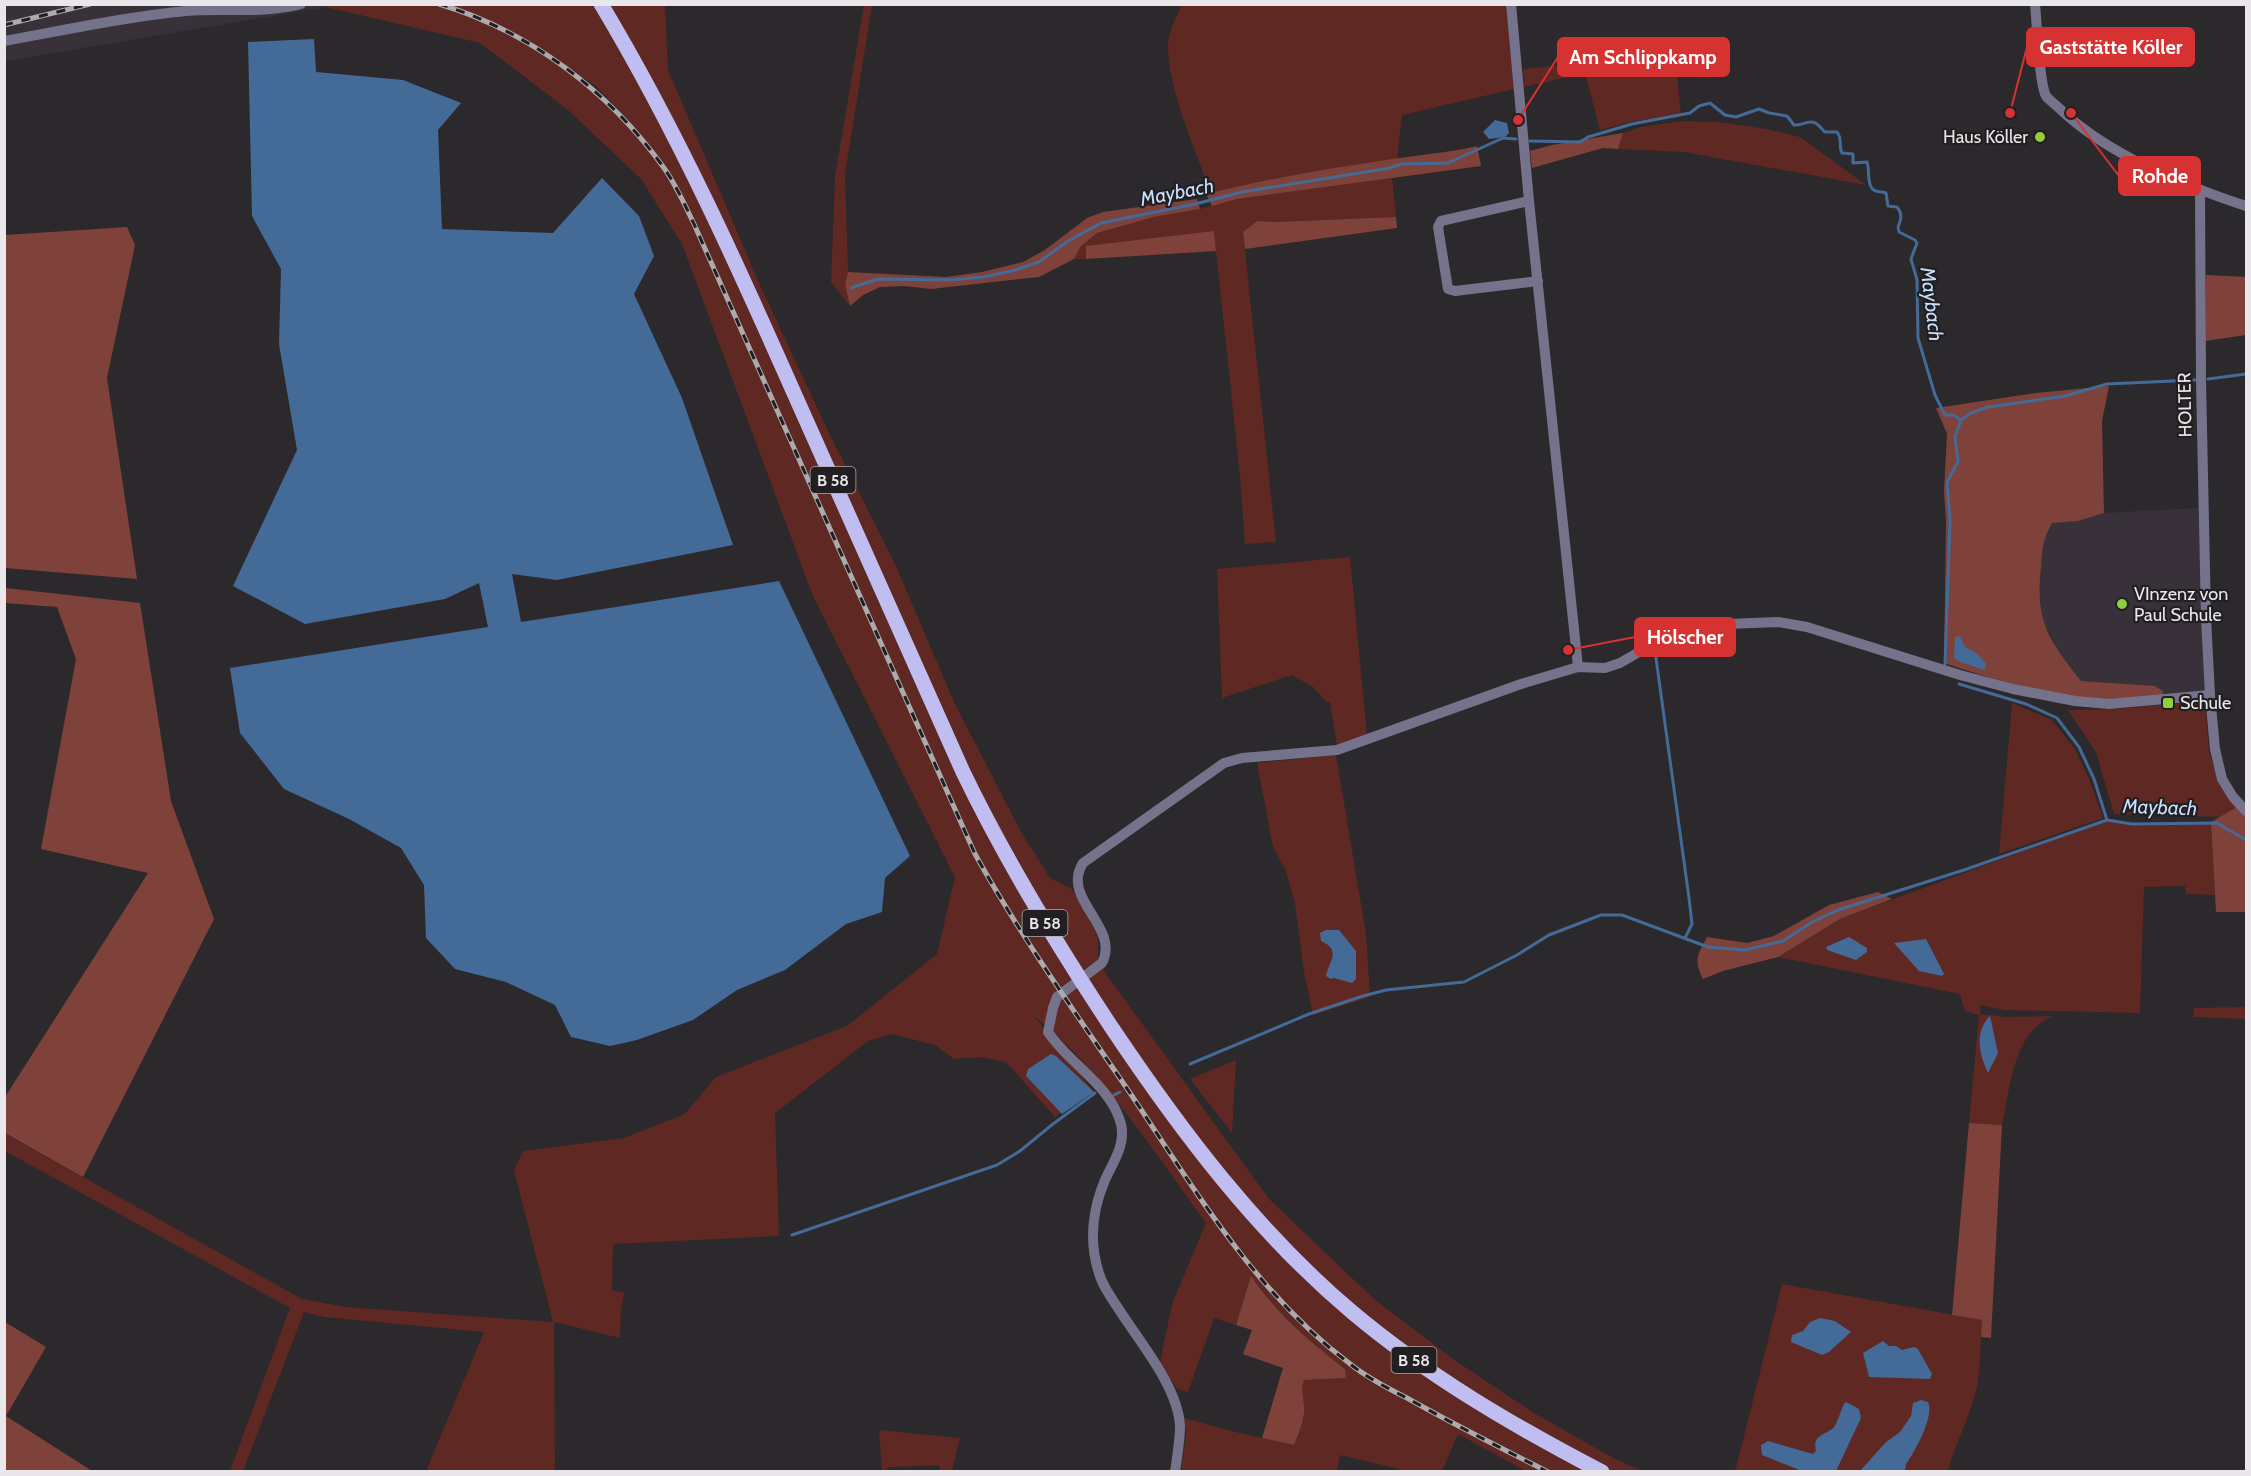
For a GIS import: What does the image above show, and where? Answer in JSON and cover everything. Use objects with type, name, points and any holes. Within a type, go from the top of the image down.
[{"type":"main road","name":"B 58","points":[[601,4],[625,44],[706,200],[967,781],[1020,883],[1069,964],[1135,1062],[1201,1152],[1252,1214],[1298,1263],[1352,1312],[1442,1380],[1499,1416],[1602,1472]]},
{"type":"street","points":[[4,41],[108,21],[176,12],[275,8],[301,4]]},
{"type":"street","points":[[1511,4],[1529,201],[1578,668]]},
{"type":"street","points":[[2035,4],[2046,96],[2084,129],[2123,153],[2200,190],[2247,206]]},
{"type":"street","name":"HOLTER","points":[[2200,190],[2201,380],[2210,695],[2215,749],[2222,779],[2247,811]]},
{"type":"street","points":[[1529,201],[1441,221],[1438,227],[1448,288],[1455,291],[1538,281]]},
{"type":"street","points":[[1175,1472],[1180,1424],[1173,1395],[1107,1290],[1097,1269],[1095,1257],[1093,1234],[1095,1212],[1105,1181],[1121,1147],[1121,1125],[1107,1097],[1048,1032],[1057,997],[1102,963],[1105,958],[1104,936],[1079,892],[1077,872],[1083,863],[1224,763],[1242,758],[1337,750],[1521,684],[1578,668],[1605,668],[1635,655],[1668,635],[1694,627],[1778,622],[1830,633],[1960,675],[2013,689],[2075,701],[2109,704],[2210,695]]},
{"type":"shaded area","points":[[331,4],[665,5],[668,70],[759,283],[828,431],[896,566],[954,702],[1021,832],[1050,878],[1072,889],[1098,936],[1098,957],[1104,971],[1269,1199],[1374,1299],[1453,1359],[1534,1413],[1613,1458],[1642,1471],[1526,1471],[1458,1434],[1442,1471],[1407,1471],[1340,1455],[1337,1471],[1181,1471],[1186,1433],[1184,1418],[1293,1445],[1304,1417],[1302,1388],[1304,1380],[1345,1378],[1345,1369],[1295,1326],[1251,1277],[1236,1325],[1214,1318],[1188,1392],[1177,1389],[1160,1363],[1172,1304],[1206,1223],[1105,1086],[1059,1037],[1034,1016],[1094,1092],[1055,1117],[1006,1062],[981,1057],[954,1059],[935,1045],[891,1034],[868,1041],[775,1113],[779,1236],[613,1244],[612,1291],[624,1292],[620,1338],[554,1322],[555,1471],[426,1471],[484,1332],[324,1317],[304,1312],[243,1471],[230,1471],[290,1308],[5,1151],[4,1133],[302,1299],[345,1307],[553,1322],[514,1170],[523,1151],[624,1138],[685,1114],[716,1077],[847,1026],[937,954],[955,877],[813,596],[682,244],[641,179],[568,110],[480,43],[326,7]],"holes":[[[549,54],[597,87],[633,125]]]},
{"type":"shaded area","points":[[5,5],[329,5],[5,61]]},
{"type":"shaded area","points":[[864,5],[872,5],[845,174],[848,272],[845,285],[850,306],[831,282],[835,176]]},
{"type":"shaded area","points":[[1182,5],[1506,5],[1514,89],[1402,115],[1397,159],[1257,182],[1211,193],[1177,99],[1169,61],[1170,34]]},
{"type":"shaded area","points":[[1675,54],[1681,115],[1635,121],[1600,130],[1585,73],[1524,87],[1523,69]]},
{"type":"shaded area","points":[[1684,121],[1717,122],[1767,129],[1800,137],[1866,185],[1684,152],[1618,149],[1623,133],[1641,127]]},
{"type":"shaded area","points":[[1623,133],[1618,149],[1603,148],[1532,168],[1530,151]]},
{"type":"shaded area","points":[[1477,146],[1481,166],[1237,199],[1212,206],[1206,194],[1363,163]]},
{"type":"shaded area","points":[[1392,178],[1396,217],[1257,221],[1243,232],[1276,542],[1245,544],[1214,232],[1086,247],[1086,259],[1074,259],[1081,246],[1097,233],[1154,217],[1200,209],[1237,199]]},
{"type":"shaded area","points":[[1197,199],[1200,209],[1154,217],[1097,233],[1081,246],[1074,259],[1039,277],[931,289],[904,286],[880,287],[863,295],[850,306],[845,285],[848,272],[946,277],[982,272],[1023,262],[1045,250],[1087,218],[1103,212]]},
{"type":"shaded area","points":[[1396,217],[1397,228],[1245,249],[1243,232],[1257,221]]},
{"type":"shaded area","points":[[127,227],[135,245],[107,378],[137,579],[5,568],[5,235]]},
{"type":"shaded area","points":[[1214,231],[1216,251],[1086,259],[1086,246]]},
{"type":"shaded area","points":[[2206,275],[2246,277],[2246,335],[2205,341]]},
{"type":"shaded area","points":[[2109,386],[2102,421],[2104,513],[2078,521],[2052,523],[2042,554],[2040,602],[2042,616],[2052,641],[2081,681],[2155,686],[2163,691],[2162,696],[2116,700],[2072,697],[2007,683],[1944,663],[1946,521],[1944,491],[1947,434],[1936,408],[2036,393]]},
{"type":"shaded area","name":"VInzenz von Paul Schule","points":[[2199,508],[2208,693],[2162,696],[2108,683],[2081,681],[2058,651],[2042,618],[2038,589],[2043,538],[2052,523],[2078,521],[2104,513]]},
{"type":"shaded area","points":[[1350,557],[1367,736],[1337,745],[1330,702],[1327,702],[1313,687],[1292,675],[1222,698],[1217,569]]},
{"type":"shaded area","points":[[5,588],[140,603],[171,801],[214,919],[83,1177],[5,1133],[5,1097],[148,873],[41,849],[76,659],[57,607],[5,603]]},
{"type":"shaded area","points":[[2205,701],[2209,752],[2220,784],[2237,807],[2220,817],[2114,814],[2096,752],[2068,710],[2117,709]]},
{"type":"shaded area","points":[[2012,703],[2052,720],[2075,749],[2090,781],[2103,818],[1999,854]]},
{"type":"shaded area","points":[[1336,755],[1366,934],[1370,997],[1313,1015],[1304,972],[1295,904],[1286,871],[1273,847],[1257,763]]},
{"type":"shaded area","points":[[2237,807],[2246,816],[2246,912],[2216,912],[2211,822]]},
{"type":"shaded area","points":[[2107,820],[2144,825],[2211,822],[2215,895],[2186,894],[2185,886],[2144,887],[2140,1013],[2005,1010],[1980,1005],[1980,1014],[2005,1017],[2053,1016],[2029,1034],[2021,1048],[2011,1079],[2002,1125],[1969,1123],[1979,1015],[1965,1011],[1960,994],[1778,957],[1840,919]]},
{"type":"shaded area","points":[[1878,892],[1892,899],[1840,919],[1778,957],[1723,971],[1703,979],[1697,962],[1707,937],[1747,943],[1774,936],[1829,905]]},
{"type":"shaded area","points":[[2246,1007],[2246,1019],[2193,1017],[2194,1008]]},
{"type":"shaded area","points":[[1236,1060],[1232,1133],[1190,1079]]},
{"type":"shaded area","points":[[1969,1123],[2002,1125],[1991,1338],[1981,1337],[1982,1320],[1952,1315]]},
{"type":"shaded area","points":[[1251,1276],[1294,1326],[1345,1369],[1346,1378],[1304,1380],[1303,1417],[1294,1445],[1262,1438],[1283,1368],[1243,1354],[1252,1330],[1236,1325]]},
{"type":"shaded area","points":[[1782,1284],[1982,1320],[1978,1383],[1948,1471],[1735,1472]]},
{"type":"shaded area","points":[[5,1322],[46,1347],[6,1416],[92,1471],[5,1471]]},
{"type":"shaded area","points":[[879,1430],[960,1438],[952,1471],[940,1471],[939,1465],[890,1467],[882,1471]]},
{"type":"water","points":[[314,39],[316,72],[403,80],[461,103],[438,130],[442,229],[553,233],[602,178],[639,216],[654,256],[634,294],[682,398],[733,545],[557,580],[512,574],[521,622],[779,581],[910,856],[885,878],[882,912],[846,924],[785,970],[737,990],[693,1020],[637,1040],[610,1046],[571,1037],[555,1005],[506,982],[455,969],[426,938],[424,885],[401,848],[349,819],[284,789],[240,733],[230,668],[488,627],[479,583],[445,599],[305,624],[233,586],[297,450],[279,344],[281,269],[252,216],[248,42]]},
{"type":"water","points":[[1495,120],[1507,123],[1509,133],[1505,137],[1489,139],[1483,132]]},
{"type":"water","points":[[1960,636],[1965,647],[1979,655],[1986,664],[1984,670],[1954,658],[1955,637]]},
{"type":"water","points":[[1326,930],[1339,930],[1356,951],[1356,979],[1352,983],[1326,976],[1333,952],[1327,944],[1321,941],[1320,933]]},
{"type":"water","points":[[1849,937],[1867,948],[1867,952],[1856,960],[1827,950],[1826,947]]},
{"type":"water","points":[[1926,939],[1944,974],[1942,976],[1919,971],[1894,943]]},
{"type":"water","points":[[1990,1016],[1998,1053],[1988,1073],[1980,1051],[1980,1036]]},
{"type":"water","points":[[1051,1054],[1056,1056],[1094,1092],[1062,1114],[1026,1076],[1028,1069]]},
{"type":"water","points":[[1820,1318],[1835,1321],[1851,1332],[1829,1352],[1822,1355],[1791,1342],[1792,1335],[1803,1331],[1810,1322]]},
{"type":"water","points":[[1883,1341],[1889,1346],[1896,1346],[1902,1350],[1914,1347],[1918,1349],[1932,1374],[1930,1379],[1869,1377],[1863,1353]]},
{"type":"water","points":[[1921,1400],[1928,1402],[1929,1416],[1906,1464],[1905,1471],[1860,1471],[1886,1442],[1900,1432],[1911,1416],[1913,1403]]},
{"type":"water","points":[[1846,1402],[1859,1409],[1861,1418],[1836,1471],[1802,1471],[1762,1455],[1761,1445],[1768,1441],[1813,1454],[1816,1451],[1816,1441],[1834,1427]]},
{"type":"waterway","name":"Maybach","points":[[1530,141],[1580,142],[1588,137],[1632,124],[1690,113],[1699,106],[1710,103],[1725,115],[1736,117],[1759,109],[1787,116],[1794,125],[1815,123],[1825,132],[1837,132],[1842,153],[1853,154],[1853,163],[1867,162],[1871,186],[1876,191],[1886,193],[1888,206],[1897,207],[1900,212],[1899,232],[1917,243],[1911,259],[1917,280],[1918,338],[1935,395],[1945,415],[1954,415],[1961,420],[1955,437],[1958,462],[1947,482],[1950,521],[1945,664]]},
{"type":"waterway","name":"Maybach","points":[[851,288],[878,279],[951,280],[1012,271],[1039,262],[1068,241],[1101,223],[1242,192],[1390,168],[1401,164],[1448,163],[1503,138],[1516,139]]},
{"type":"waterway","points":[[2208,379],[2246,374]]},
{"type":"waterway","points":[[1961,420],[1971,413],[1988,407],[2065,396],[2107,384],[2195,380]]},
{"type":"waterway","points":[[1655,651],[1692,924],[1685,938]]},
{"type":"waterway","name":"Maybach","points":[[1959,684],[2026,704],[2057,718],[2079,747],[2094,779],[2107,820],[2132,824],[2217,823],[2246,840]]},
{"type":"waterway","points":[[1190,1064],[1309,1014],[1363,996],[1386,990],[1464,982],[1517,955],[1549,935],[1601,915],[1622,915],[1708,947],[1745,950],[1783,941],[1812,922],[1838,910],[1964,870],[2107,820]]},
{"type":"waterway","points":[[1114,1095],[1120,1092]]},
{"type":"waterway","points":[[792,1235],[997,1165],[1020,1151],[1095,1093]]},
{"type":"railway","points":[[4,25],[90,4]]},
{"type":"railway","points":[[439,4],[504,30],[565,67],[618,114],[642,140],[668,175],[694,224],[975,854],[1050,975],[1228,1237],[1284,1305],[1315,1335],[1356,1368],[1459,1427],[1548,1472]]},
{"type":"place","name":"Gaststätte Köller","points":[[2010,113]]},
{"type":"place","name":"Rohde","points":[[2071,113]]},
{"type":"place","name":"Am Schlippkamp","points":[[1518,120]]},
{"type":"place","name":"Haus Köller","points":[[2040,137]]},
{"type":"place","name":"VInzenz von Paul Schule","points":[[2122,604]]},
{"type":"place","name":"Hölscher","points":[[1568,650]]},
{"type":"place","name":"Schule","points":[[2168,703]]}]
